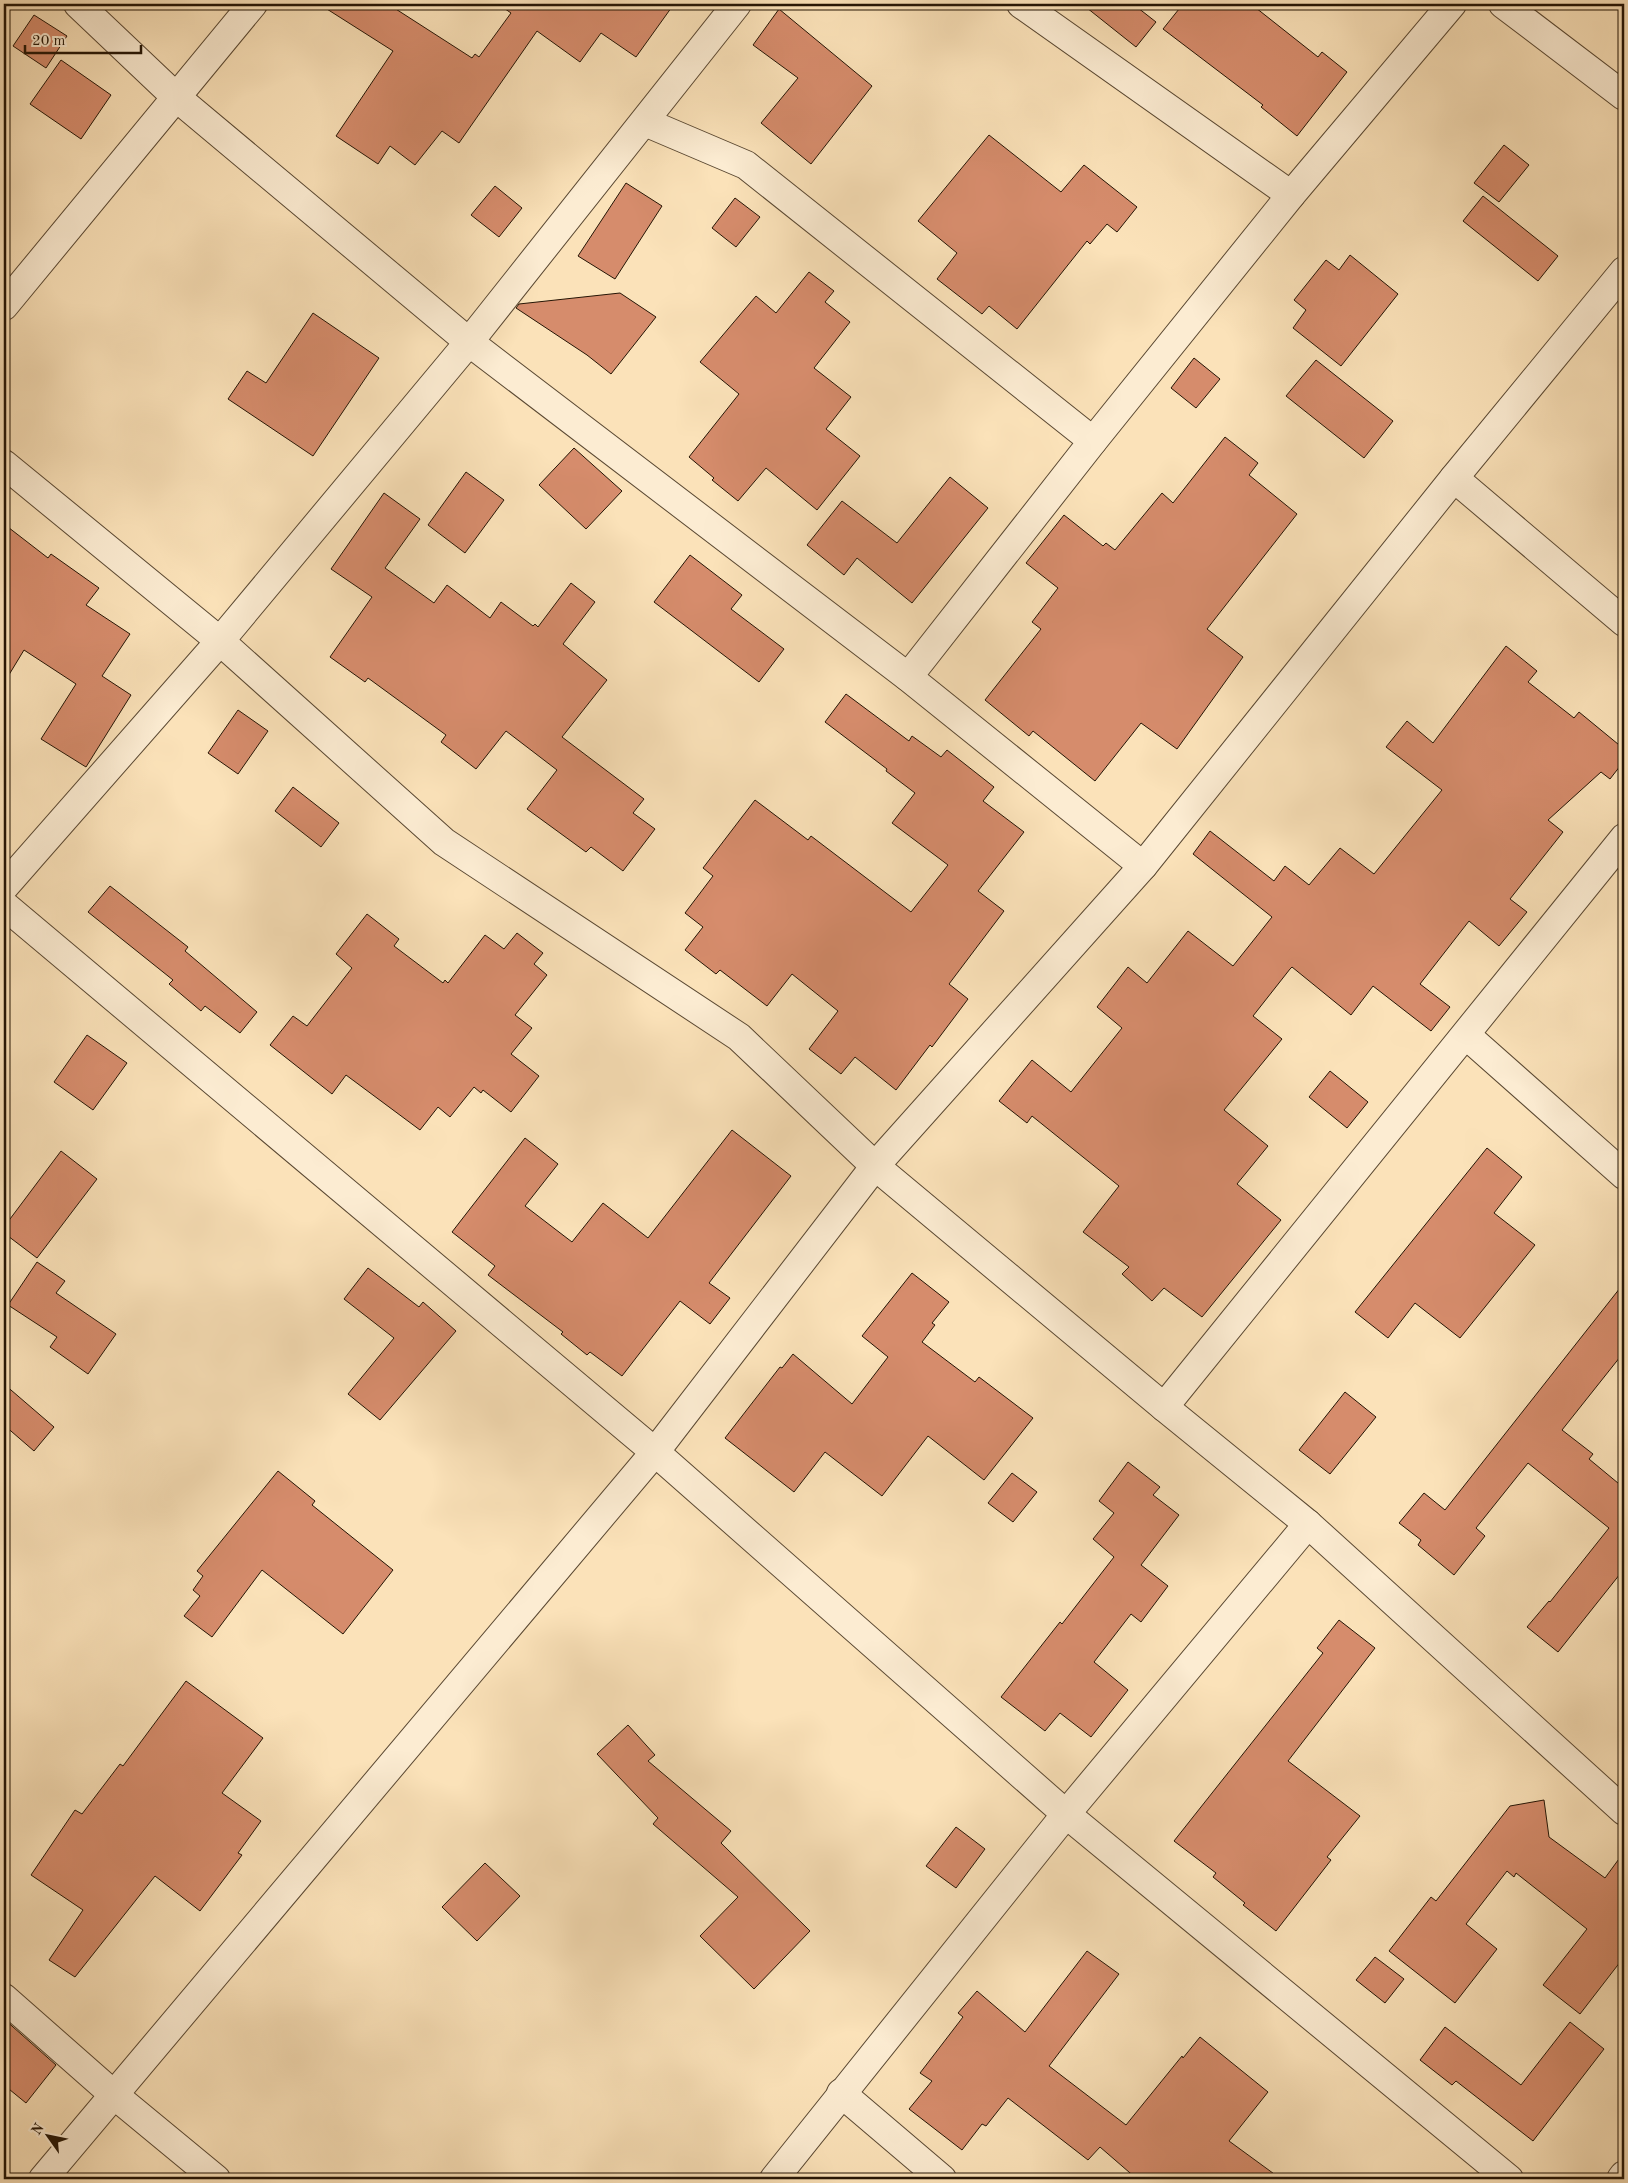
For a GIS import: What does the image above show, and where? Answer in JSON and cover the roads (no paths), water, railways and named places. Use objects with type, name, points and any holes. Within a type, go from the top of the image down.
[{"type":"street","points":[[78,4],[176,97],[468,342],[908,677],[1143,866]]},
{"type":"street","points":[[4,306],[253,4]]},
{"type":"street","points":[[4,887],[220,641],[468,342],[737,4]]},
{"type":"street","points":[[1021,4],[1291,195]]},
{"type":"street","points":[[908,677],[1093,441],[1291,195],[1452,4]]},
{"type":"street","points":[[1503,4],[1624,96]]},
{"type":"street","points":[[644,122],[746,165],[1093,441]]},
{"type":"street","points":[[43,2179],[655,1452],[875,1166],[1143,866],[1454,478],[1624,271]]},
{"type":"street","points":[[4,464],[220,641],[444,842],[739,1037],[875,1166],[1164,1407],[1308,1524],[1624,1810]]},
{"type":"street","points":[[1454,478],[1624,622]]},
{"type":"street","points":[[1164,1407],[1624,838]]},
{"type":"street","points":[[4,905],[655,1452],[1066,1814],[1508,2179]]},
{"type":"street","points":[[1466,1035],[1624,1175]]},
{"type":"street","points":[[774,2179],[1066,1814],[1308,1524]]},
{"type":"street","points":[[4,1998],[113,2094],[216,2179]]},
{"type":"street","points":[[841,2093],[942,2179]]}]
